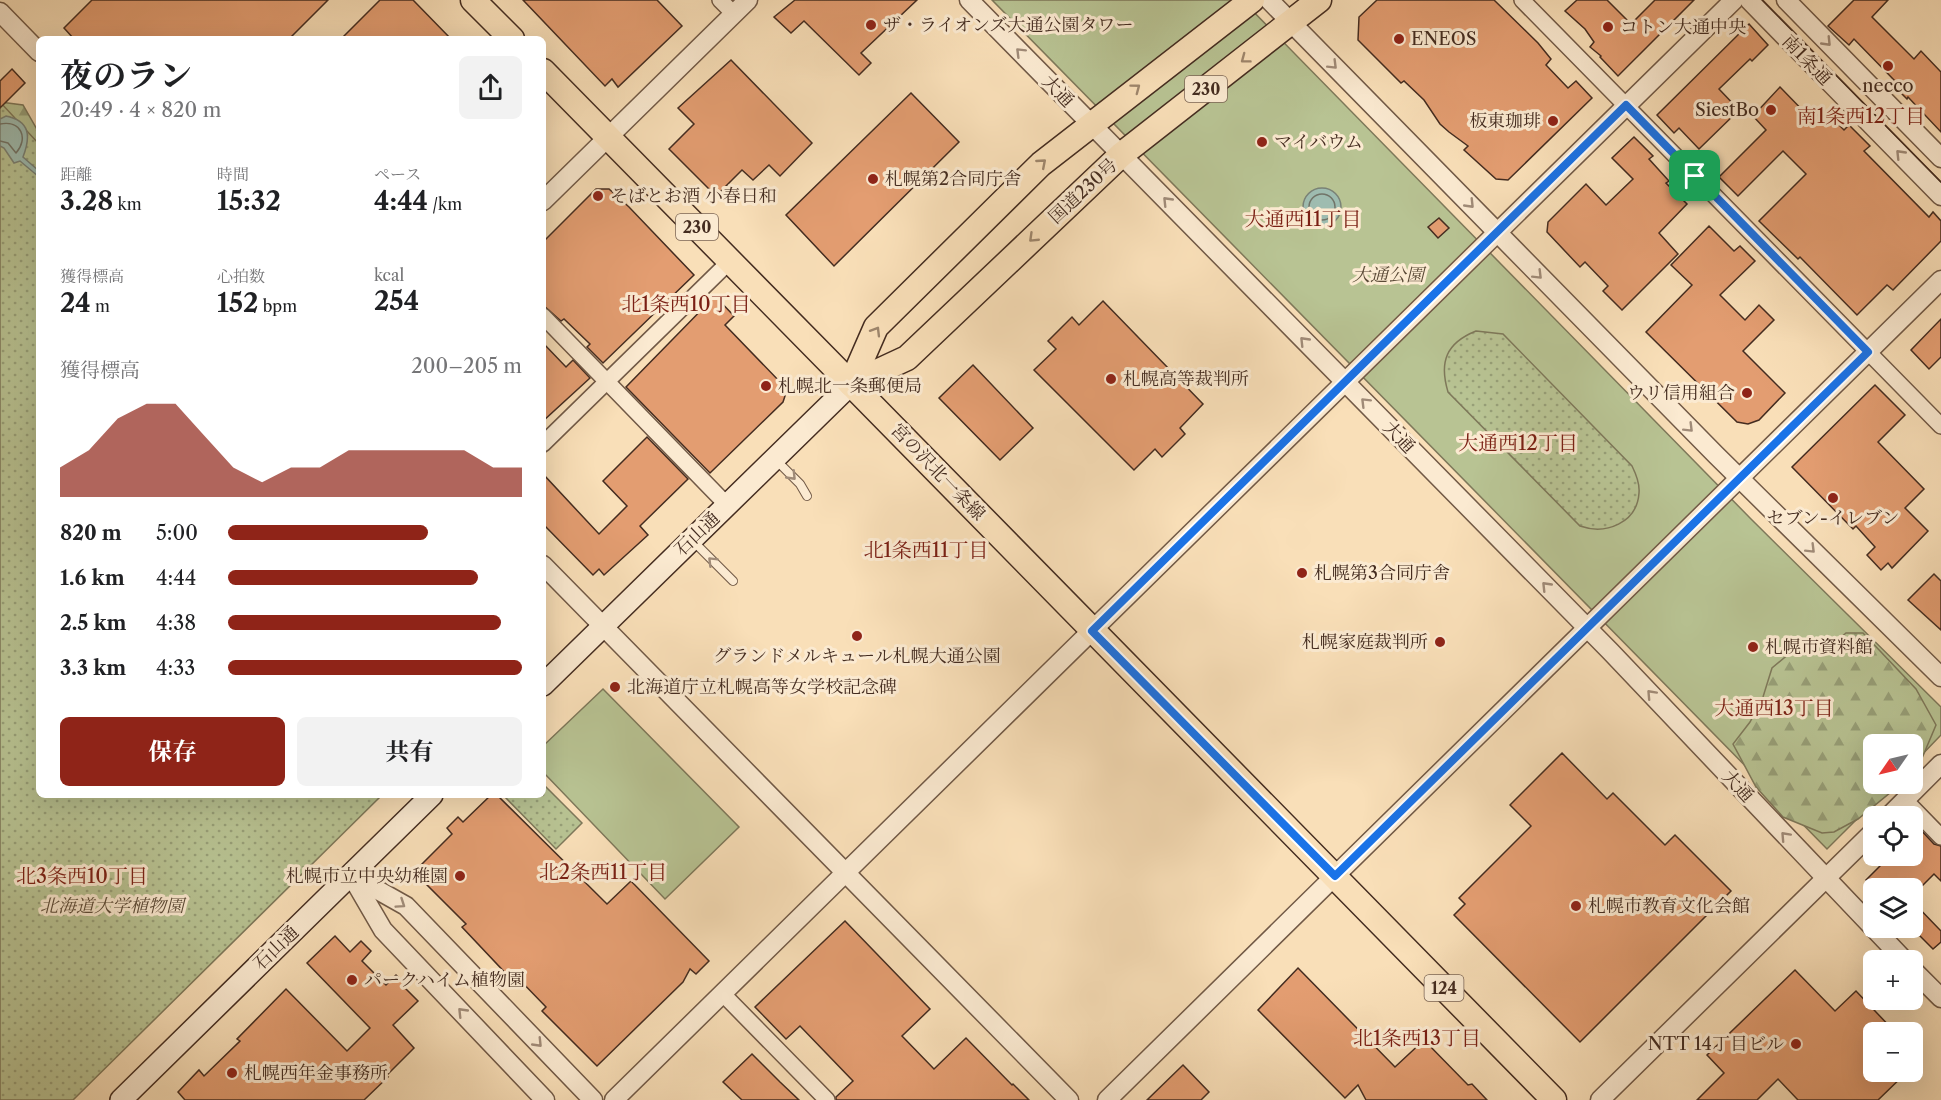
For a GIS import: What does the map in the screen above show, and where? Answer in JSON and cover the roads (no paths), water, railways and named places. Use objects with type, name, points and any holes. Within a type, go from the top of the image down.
[{"type":"main road","points":[[473,0],[509,36]]},
{"type":"main road","name":"230","points":[[546,74],[851,384],[876,327],[1041,164],[1252,0]]},
{"type":"main road","name":"国道230号","points":[[851,384],[907,358],[1121,155],[1319,0]]},
{"type":"main road","name":"石山通","points":[[546,682],[851,384]]},
{"type":"main road","name":"宮の沢北一条線","points":[[851,384],[1554,1100]]},
{"type":"main road","name":"石山通","points":[[121,1100],[429,798]]},
{"type":"street","points":[[720,0],[734,14]]},
{"type":"street","points":[[546,198],[748,0]]},
{"type":"street","name":"大通","points":[[969,0],[1587,628],[1894,950]]},
{"type":"street","points":[[1269,0],[1740,478],[1941,677]]},
{"type":"street","points":[[1522,0],[1941,426]]},
{"type":"street","points":[[614,1100],[1734,0]]},
{"type":"street","name":"南1条通","points":[[1749,0],[1941,196]]},
{"type":"street","name":"南1条通","points":[[1786,0],[1941,158]]},
{"type":"street","points":[[0,12],[36,49]]},
{"type":"street","points":[[546,441],[730,261]]},
{"type":"street","points":[[1107,1100],[1941,280]]},
{"type":"street","points":[[546,319],[727,505]]},
{"type":"street","points":[[546,568],[1069,1100]]},
{"type":"street","points":[[1899,806],[1941,764]]},
{"type":"street","points":[[1905,800],[1941,837]]},
{"type":"street","points":[[1600,1100],[1863,842]]},
{"type":"street","points":[[351,874],[383,930],[546,1100]]},
{"type":"street","points":[[351,874],[406,906],[593,1100]]},
{"type":"street","points":[[1923,980],[1941,998]]},
{"type":"street","points":[[722,993],[827,1100]]},
{"type":"lane","points":[[774,458],[800,484],[807,496]]},
{"type":"lane","points":[[691,540],[733,581]]},
{"type":"water","points":[[6,116],[14,118],[24,126],[27,142],[23,157],[36,168],[36,174],[20,161],[14,163],[4,148],[0,146],[0,119]]},
{"type":"water","points":[[1322,188],[1336,193],[1341,207],[1336,221],[1322,226],[1308,221],[1303,207],[1308,193]]},
{"type":"tram line","points":[[1762,0],[1941,182]]},
{"type":"place","name":"ザ・ライオンズ大通公園タワー","points":[[871,25]]},
{"type":"place","name":"コトン大通中央","points":[[1608,27]]},
{"type":"place","name":"ENEOS","points":[[1399,39]]},
{"type":"place","name":"necco","points":[[1888,66]]},
{"type":"place","name":"SiestBo","points":[[1771,110]]},
{"type":"place","name":"板東珈琲","points":[[1553,121]]},
{"type":"place","name":"マイバウム","points":[[1262,142]]},
{"type":"place","name":"札幌第2合同庁舎","points":[[873,179]]},
{"type":"place","name":"そばとお酒 小春日和","points":[[598,196]]},
{"type":"place","name":"札幌高等裁判所","points":[[1111,379]]},
{"type":"place","name":"札幌北一条郵便局","points":[[766,386]]},
{"type":"place","name":"ウリ信用組合","points":[[1747,393]]},
{"type":"place","name":"セブン-イレブン","points":[[1833,498]]},
{"type":"place","name":"札幌第3合同庁舎","points":[[1302,573]]},
{"type":"place","name":"グランドメルキュール札幌大通公園","points":[[857,636]]},
{"type":"place","name":"札幌家庭裁判所","points":[[1440,642]]},
{"type":"place","name":"札幌市資料館","points":[[1753,647]]},
{"type":"place","name":"北海道庁立札幌高等女学校記念碑","points":[[615,687]]},
{"type":"place","name":"札幌市立中央幼稚園","points":[[460,876]]},
{"type":"place","name":"札幌市教育文化会館","points":[[1576,906]]},
{"type":"place","name":"パークハイム植物園","points":[[352,980]]},
{"type":"place","name":"NTT 14丁目ビル","points":[[1796,1044]]},
{"type":"place","name":"札幌西年金事務所","points":[[232,1073]]},
{"type":"district","name":"南1条西12丁目","points":[[1861,116]]},
{"type":"district","name":"大通西11丁目","points":[[1303,219]]},
{"type":"district","name":"北1条西10丁目","points":[[686,304]]},
{"type":"district","name":"大通西12丁目","points":[[1518,443]]},
{"type":"district","name":"北1条西11丁目","points":[[926,550]]},
{"type":"district","name":"大通西13丁目","points":[[1774,708]]},
{"type":"district","name":"北2条西11丁目","points":[[603,872]]},
{"type":"district","name":"北3条西10丁目","points":[[82,876]]},
{"type":"district","name":"北1条西13丁目","points":[[1417,1038]]},
{"type":"park label","name":"大通公園","points":[[1388,275]]},
{"type":"park label","name":"北海道大学植物園","points":[[112,906]]}]
